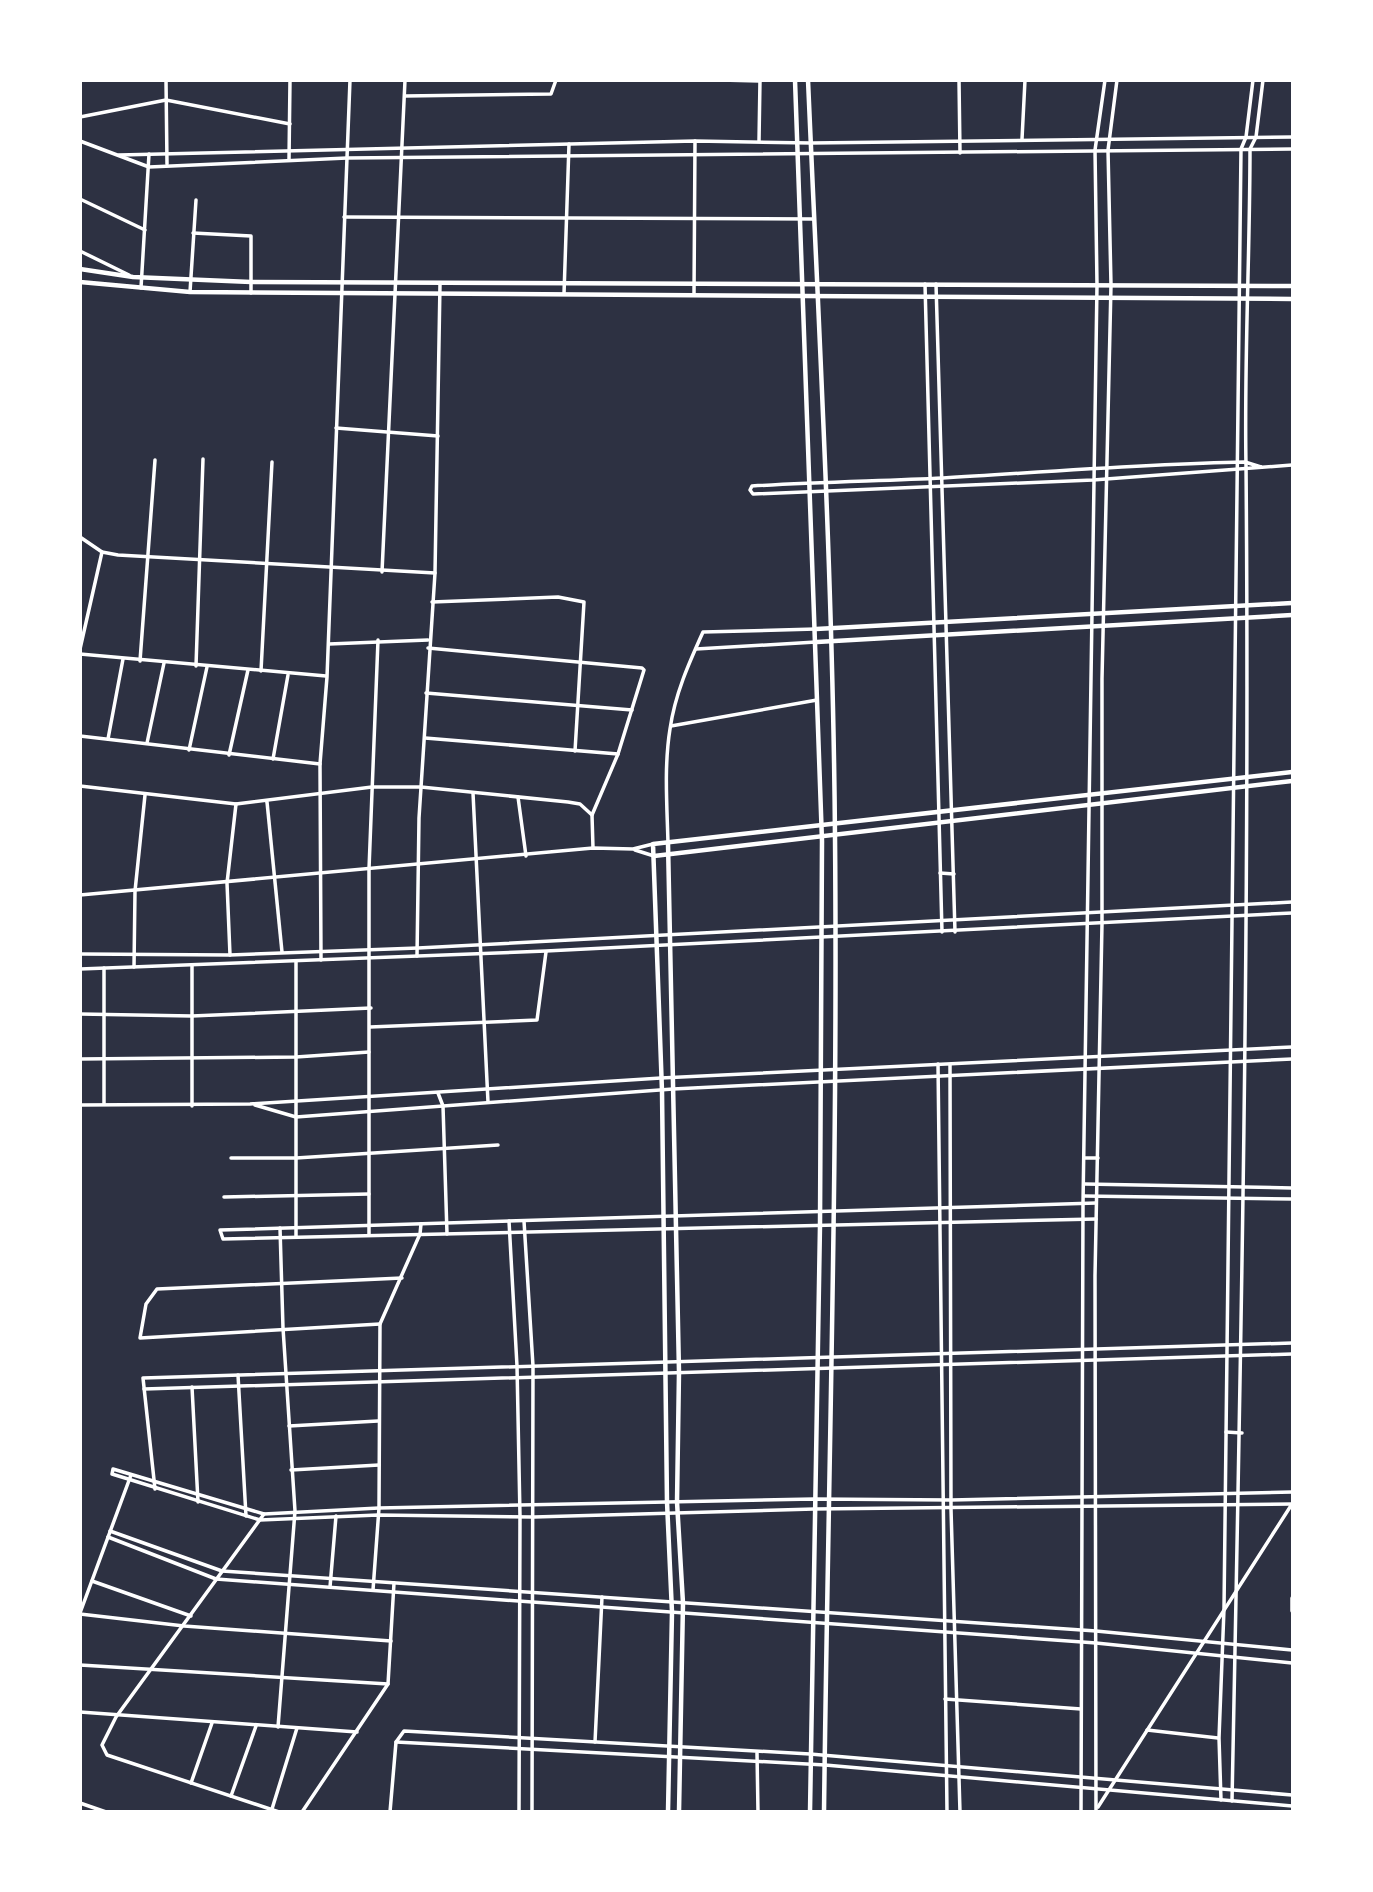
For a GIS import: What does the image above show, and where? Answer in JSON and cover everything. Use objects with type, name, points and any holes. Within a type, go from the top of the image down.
[{"type":"street","points":[[166,80],[167,164]]},
{"type":"street","points":[[289,160],[290,80]]},
{"type":"street","points":[[321,960],[320,764],[327,677],[350,80]]},
{"type":"street","points":[[382,572],[405,80]]},
{"type":"street","points":[[405,96],[551,94],[556,80]]},
{"type":"street","points":[[720,80],[760,81],[759,142]]},
{"type":"street","points":[[795,80],[822,825],[821,1225],[810,1811]]},
{"type":"street","points":[[808,80],[832,642],[835,823],[830,1509],[824,1811]]},
{"type":"street","points":[[959,80],[960,153]]},
{"type":"street","points":[[1022,139],[1025,80]]},
{"type":"street","points":[[1081,1811],[1083,1204],[1097,297],[1095,150],[1105,80]]},
{"type":"street","points":[[1096,1811],[1096,1203],[1102,924],[1102,679],[1111,297],[1108,138],[1117,80]]},
{"type":"street","points":[[1221,1800],[1219,1738],[1226,1506],[1228,1187],[1236,778],[1238,286],[1241,149],[1246,137],[1253,80]]},
{"type":"street","points":[[1232,1801],[1245,1198],[1245,463],[1250,298],[1250,149],[1256,137],[1263,80]]},
{"type":"street","points":[[80,117],[166,100],[290,124]]},
{"type":"street","points":[[114,155],[347,147],[695,141],[811,143],[1293,137]]},
{"type":"street","points":[[80,141],[149,167],[167,164],[347,158],[1293,149]]},
{"type":"street","points":[[694,295],[695,141]]},
{"type":"street","points":[[564,294],[569,145]]},
{"type":"street","points":[[141,290],[149,154]]},
{"type":"street","points":[[80,199],[145,230]]},
{"type":"street","points":[[190,292],[196,200]]},
{"type":"street","points":[[344,217],[814,219]]},
{"type":"street","points":[[194,233],[251,236],[251,293]]},
{"type":"street","points":[[80,251],[133,277]]},
{"type":"street","points":[[80,269],[141,278],[251,282],[1293,286]]},
{"type":"street","points":[[80,282],[141,290],[251,293],[1293,299]]},
{"type":"street","points":[[417,956],[417,866],[428,640],[435,573],[440,284]]},
{"type":"street","points":[[925,284],[942,932]]},
{"type":"street","points":[[936,284],[955,932]]},
{"type":"street","points":[[336,428],[438,436]]},
{"type":"street","points":[[196,666],[203,459]]},
{"type":"street","points":[[140,661],[155,460]]},
{"type":"street","points":[[261,671],[272,462]]},
{"type":"street","points":[[1261,467],[1245,463],[1094,467],[942,478],[810,481],[752,486],[750,490],[753,494],[930,489],[1237,471],[1293,465]]},
{"type":"street","points":[[80,537],[102,552],[148,557],[435,573]]},
{"type":"street","points":[[102,552],[80,652],[140,661],[327,677]]},
{"type":"street","points":[[432,602],[558,597],[584,602],[575,751]]},
{"type":"street","points":[[679,1811],[683,1603],[677,1502],[679,1373],[666,762],[670,726],[681,682],[703,632],[816,629],[1293,603]]},
{"type":"street","points":[[695,649],[1293,615]]},
{"type":"street","points":[[369,1236],[369,869],[377,640]]},
{"type":"street","points":[[328,644],[428,640]]},
{"type":"street","points":[[428,648],[639,666],[644,670],[618,754],[592,815],[593,848]]},
{"type":"street","points":[[108,738],[123,659]]},
{"type":"street","points":[[147,743],[164,663]]},
{"type":"street","points":[[189,750],[207,667]]},
{"type":"street","points":[[229,755],[248,670]]},
{"type":"street","points":[[273,759],[288,674]]},
{"type":"street","points":[[1090,680],[1102,679]]},
{"type":"street","points":[[426,693],[632,710]]},
{"type":"street","points":[[670,726],[817,700]]},
{"type":"street","points":[[80,736],[320,764]]},
{"type":"street","points":[[424,738],[618,754]]},
{"type":"street","points":[[80,895],[226,883],[275,876],[476,861],[593,848],[633,849],[653,844],[1293,772]]},
{"type":"street","points":[[633,849],[654,856],[1293,781]]},
{"type":"street","points":[[80,786],[236,804],[320,796],[372,787],[421,788],[580,804],[592,815]]},
{"type":"street","points":[[473,793],[488,1102]]},
{"type":"street","points":[[134,967],[135,891],[145,794]]},
{"type":"street","points":[[518,797],[526,856]]},
{"type":"street","points":[[267,802],[282,952]]},
{"type":"street","points":[[230,955],[226,883],[236,804]]},
{"type":"street","points":[[653,844],[662,1091],[667,1513],[672,1612],[668,1811]]},
{"type":"street","points":[[940,873],[954,874]]},
{"type":"street","points":[[80,954],[230,955],[418,948],[834,924],[1293,902]]},
{"type":"street","points":[[1196,907],[1198,918]]},
{"type":"street","points":[[80,969],[572,950],[1293,913]]},
{"type":"street","points":[[529,941],[529,951]]},
{"type":"street","points":[[370,1027],[537,1020],[549,951]]},
{"type":"street","points":[[296,961],[296,1237]]},
{"type":"street","points":[[192,965],[192,1105]]},
{"type":"street","points":[[104,968],[104,1104]]},
{"type":"street","points":[[80,1014],[192,1016],[371,1008]]},
{"type":"street","points":[[80,1105],[250,1104],[661,1077],[833,1071],[1293,1047]]},
{"type":"street","points":[[80,1059],[296,1057],[369,1052]]},
{"type":"street","points":[[250,1104],[296,1117],[673,1089],[1293,1059]]},
{"type":"street","points":[[938,1064],[939,1353],[947,1811]]},
{"type":"street","points":[[950,1064],[953,1364],[951,1509],[960,1811]]},
{"type":"street","points":[[438,1093],[443,1106],[449,1223],[447,1234]]},
{"type":"street","points":[[231,1158],[296,1158],[498,1145]]},
{"type":"street","points":[[1084,1158],[1098,1158]]},
{"type":"street","points":[[1084,1184],[1293,1188]]},
{"type":"street","points":[[224,1197],[369,1194]]},
{"type":"street","points":[[1084,1196],[1293,1199]]},
{"type":"street","points":[[1096,1203],[220,1230],[223,1239],[1096,1219]]},
{"type":"street","points":[[509,1221],[517,1366],[520,1516],[519,1811]]},
{"type":"street","points":[[524,1221],[533,1366],[532,1811]]},
{"type":"street","points":[[373,1590],[379,1508],[377,1370],[380,1324],[402,1278],[420,1234],[421,1224]]},
{"type":"street","points":[[278,1727],[295,1511],[283,1328],[280,1228]]},
{"type":"street","points":[[380,1324],[140,1338],[146,1304],[157,1289],[402,1278]]},
{"type":"street","points":[[155,1489],[143,1378],[1293,1343]]},
{"type":"street","points":[[144,1389],[1293,1354]]},
{"type":"street","points":[[238,1375],[246,1516]]},
{"type":"street","points":[[192,1387],[198,1502]]},
{"type":"street","points":[[289,1426],[379,1421]]},
{"type":"street","points":[[1226,1432],[1242,1433]]},
{"type":"street","points":[[291,1470],[379,1465]]},
{"type":"street","points":[[1293,1492],[379,1508],[264,1514],[113,1469],[112,1474],[129,1482],[260,1520],[378,1515],[534,1517],[814,1509],[1293,1504]]},
{"type":"street","points":[[131,1475],[80,1614],[184,1626],[391,1641]]},
{"type":"street","points":[[1096,1811],[1293,1504]]},
{"type":"street","points":[[264,1514],[102,1740],[107,1755],[279,1811]]},
{"type":"street","points":[[330,1587],[336,1516]]},
{"type":"street","points":[[110,1531],[222,1571],[1096,1631],[1293,1650]]},
{"type":"street","points":[[108,1537],[216,1579],[1096,1643],[1293,1662]]},
{"type":"street","points":[[92,1581],[191,1616]]},
{"type":"street","points":[[302,1811],[388,1684],[394,1583]]},
{"type":"street","points":[[596,1742],[602,1597]]},
{"type":"street","points":[[1293,1598],[1293,1611]]},
{"type":"street","points":[[80,1665],[388,1684]]},
{"type":"street","points":[[945,1699],[1081,1709]]},
{"type":"street","points":[[80,1712],[116,1717],[357,1732]]},
{"type":"street","points":[[191,1783],[212,1723]]},
{"type":"street","points":[[231,1796],[256,1726]]},
{"type":"street","points":[[272,1809],[297,1728]]},
{"type":"street","points":[[1147,1730],[1219,1738]]},
{"type":"street","points":[[390,1811],[396,1742],[404,1731],[825,1755],[1293,1795]]},
{"type":"street","points":[[396,1742],[825,1765],[1293,1806]]},
{"type":"street","points":[[757,1753],[758,1811]]},
{"type":"street","points":[[80,1803],[106,1811]]}]
